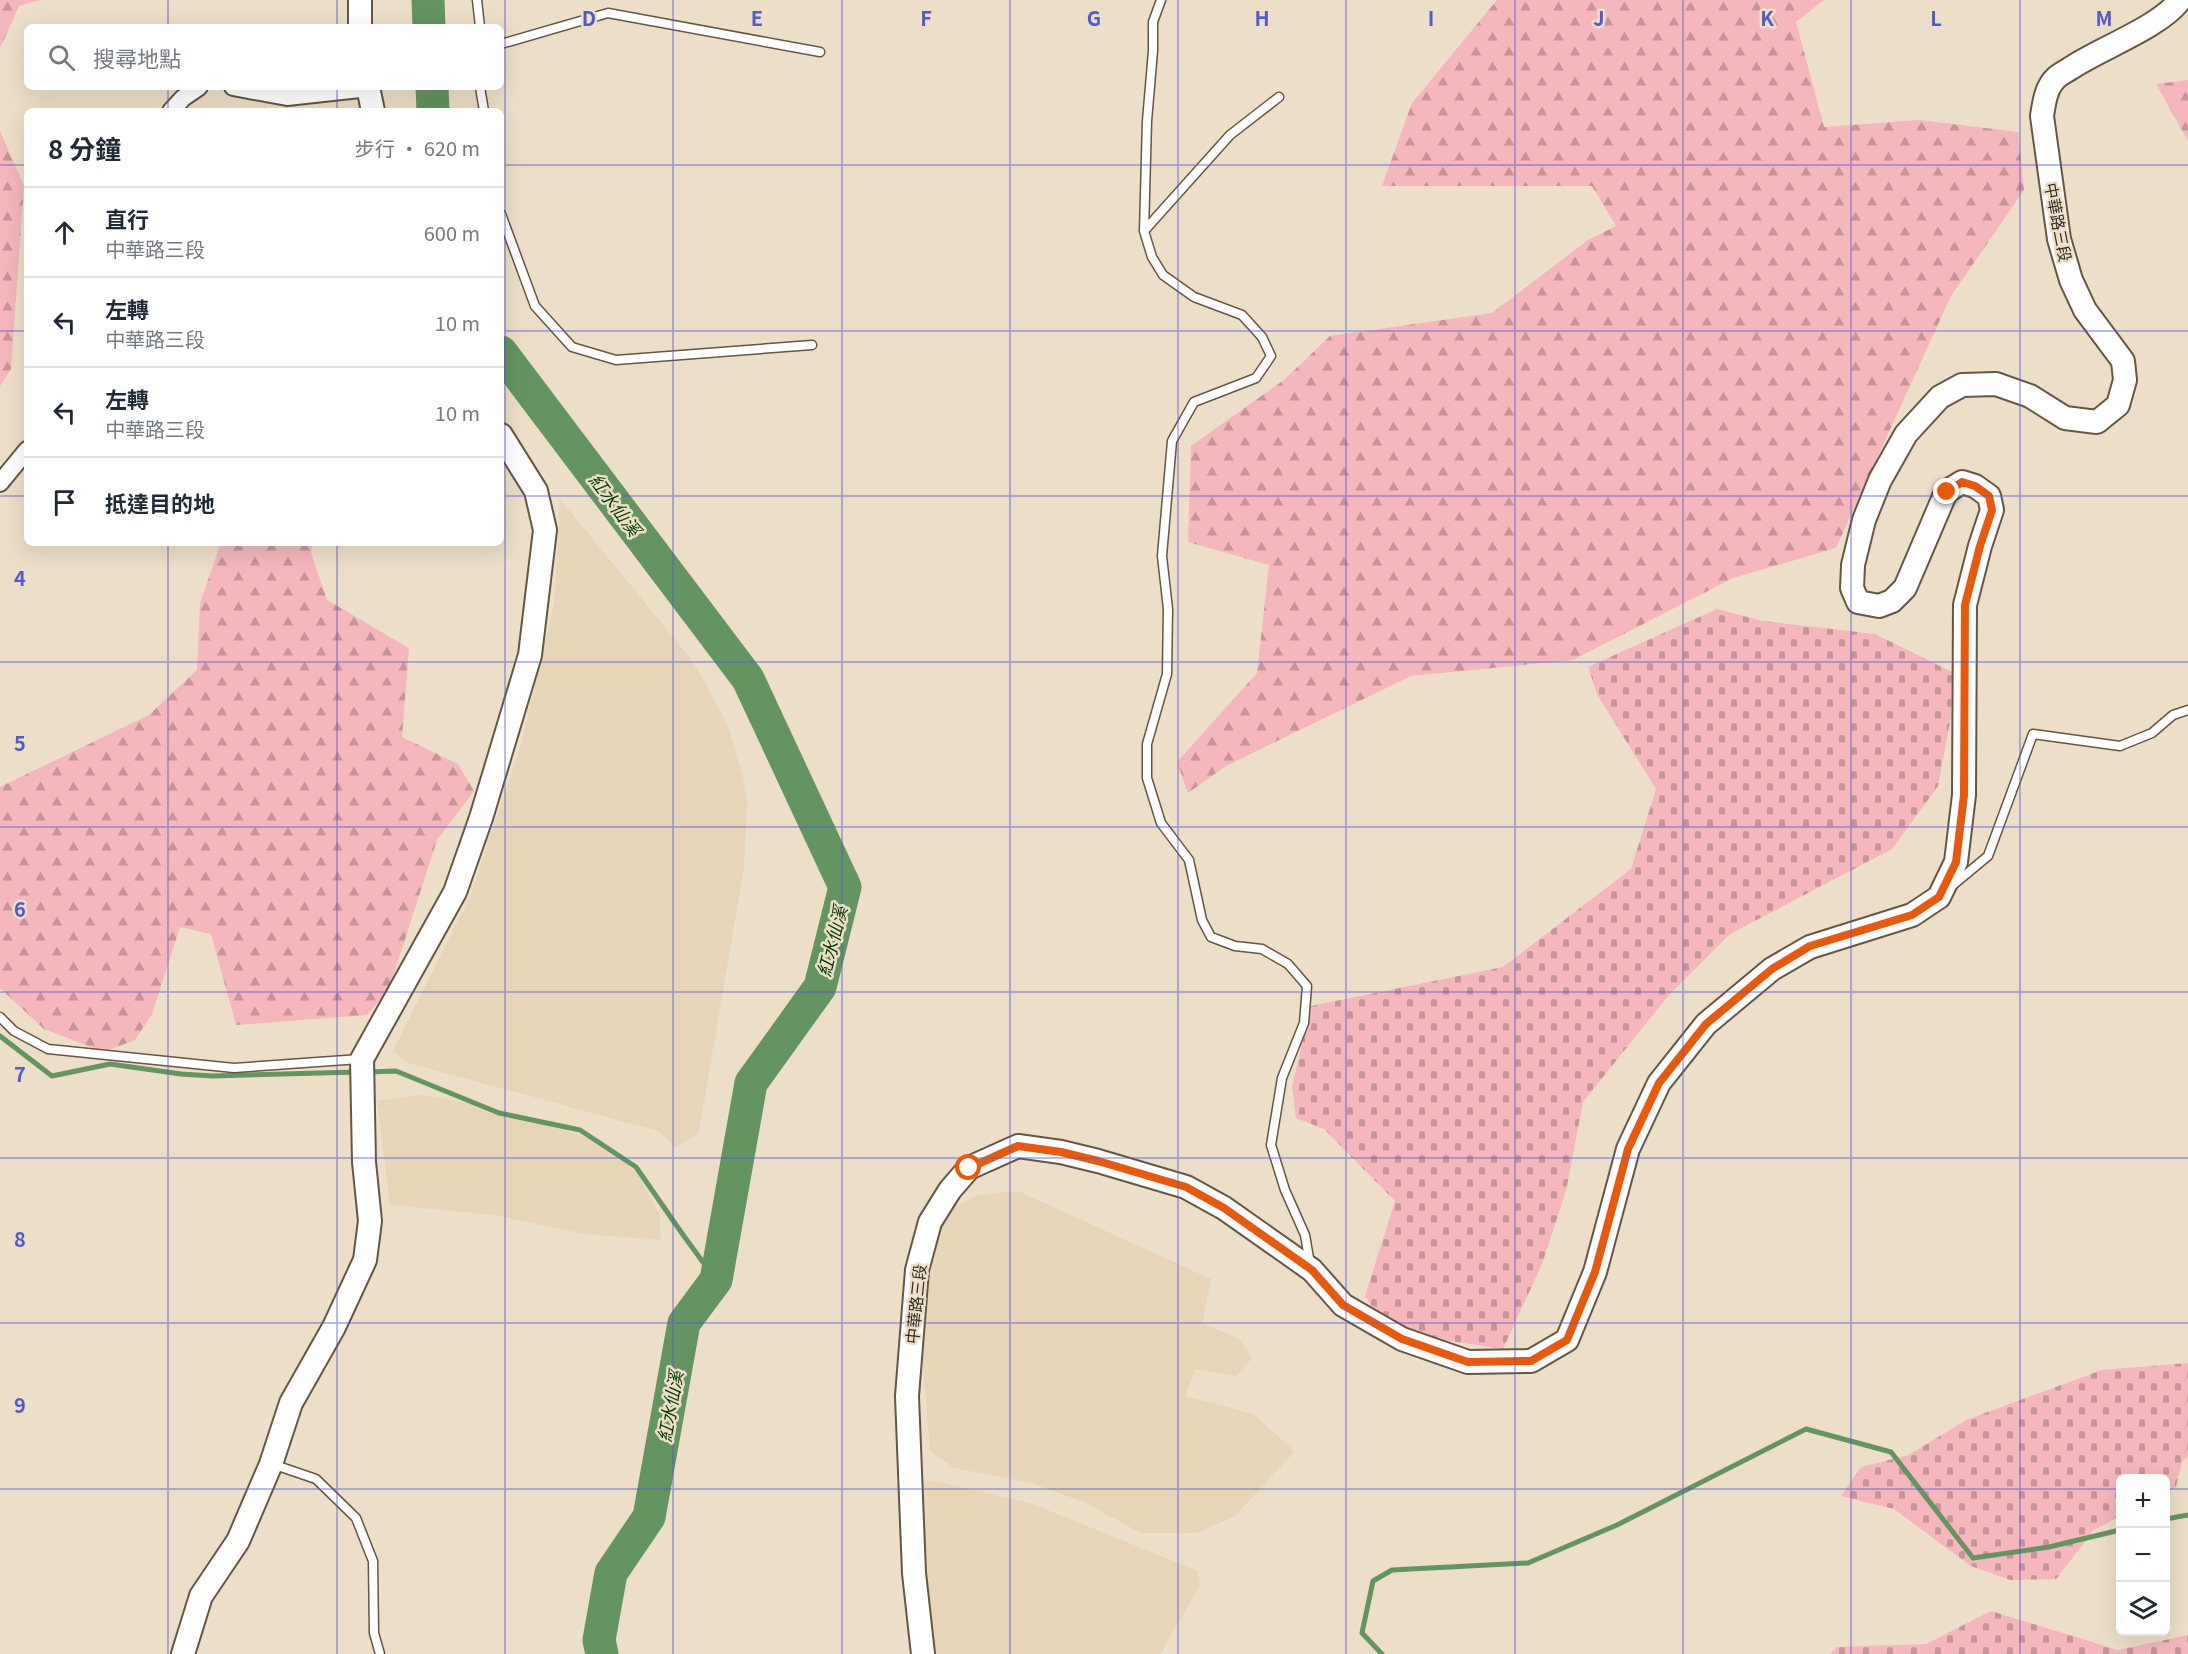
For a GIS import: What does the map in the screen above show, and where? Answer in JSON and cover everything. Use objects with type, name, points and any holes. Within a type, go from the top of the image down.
[{"type":"main road","points":[[360,0],[360,24]]},
{"type":"main road","name":"中華路三段","points":[[923,1654],[914,1573],[907,1396],[917,1270],[930,1222],[950,1190],[969,1168],[1018,1146],[1061,1152],[1098,1161],[1186,1187],[1224,1208],[1312,1270],[1343,1305],[1402,1339],[1468,1362],[1531,1361],[1567,1340],[1595,1272],[1628,1149],[1659,1083],[1706,1024],[1772,969],[1810,946],[1912,915],[1939,897],[1956,862],[1964,795],[1965,605],[1992,510],[1989,496],[1975,486],[1962,482],[1947,492],[1905,588],[1892,601],[1879,606],[1858,602],[1852,588],[1853,565],[1864,520],[1880,480],[1906,434],[1940,397],[1962,385],[1996,384],[2030,396],[2066,418],[2097,422],[2118,405],[2125,381],[2123,361],[2085,310],[2071,280],[2059,239],[2042,116],[2045,97],[2055,78],[2086,58],[2173,10],[2180,0]]},
{"type":"main road","points":[[370,90],[373,108]]},
{"type":"main road","points":[[183,1654],[201,1596],[238,1541],[271,1464],[291,1403],[334,1327],[364,1260],[370,1221],[364,1162],[362,1060],[455,892],[481,818],[530,655],[545,530],[536,491],[504,440]]},
{"type":"street","points":[[174,108],[195,90]]},
{"type":"street","points":[[249,90],[287,97],[345,90]]},
{"type":"street","points":[[0,483],[24,454]]},
{"type":"lane","points":[[477,0],[480,24]]},
{"type":"lane","points":[[1161,0],[1153,22],[1147,121],[1144,231],[1152,257],[1163,275],[1194,297],[1242,315],[1262,337],[1271,356],[1256,378],[1194,402],[1172,441],[1162,556],[1168,609],[1167,674],[1147,744],[1147,778],[1161,823],[1189,860],[1202,920],[1211,937],[1235,946],[1262,949],[1288,964],[1307,986],[1304,1023],[1282,1078],[1271,1145],[1285,1190],[1305,1234],[1312,1270]]},
{"type":"lane","points":[[504,43],[608,14],[820,52]]},
{"type":"lane","points":[[480,90],[484,108]]},
{"type":"lane","points":[[1144,231],[1230,135],[1279,98]]},
{"type":"lane","points":[[504,222],[535,306],[572,347],[616,360],[813,345]]},
{"type":"lane","points":[[1939,897],[1988,856],[2033,734],[2120,746],[2152,733],[2173,715],[2188,710]]},
{"type":"lane","points":[[0,1017],[14,1031],[48,1048],[68,1051],[234,1068],[362,1060]]},
{"type":"lane","points":[[271,1464],[316,1479],[356,1518],[373,1561],[374,1634],[380,1654]]},
{"type":"shaded area","points":[[560,499],[687,654],[728,726],[743,777],[747,803],[744,867],[699,1132],[676,1148],[658,1131],[405,1062],[393,1051],[471,894],[522,742],[554,603]]},
{"type":"shaded area","points":[[422,1095],[483,1106],[591,1138],[620,1154],[638,1175],[659,1214],[661,1240],[584,1234],[495,1215],[390,1205],[377,1101]]},
{"type":"shaded area","points":[[1018,1191],[1211,1279],[1202,1324],[1239,1338],[1252,1358],[1236,1376],[1195,1369],[1186,1396],[1253,1414],[1295,1451],[1235,1516],[1197,1533],[1141,1533],[1084,1502],[1031,1483],[954,1468],[930,1451],[916,1282],[938,1225],[957,1206],[978,1195]]},
{"type":"shaded area","points":[[914,1480],[934,1481],[1030,1503],[1198,1571],[1200,1585],[1160,1654],[930,1654]]},
{"type":"green space","points":[[0,0],[40,0],[19,6],[0,48]]},
{"type":"green space","points":[[1497,0],[1824,0],[1796,22],[1824,127],[1919,120],[2018,132],[2024,190],[1951,296],[1836,548],[1733,578],[1573,660],[1411,676],[1226,766],[1188,793],[1177,762],[1257,673],[1269,565],[1188,542],[1191,446],[1284,380],[1330,336],[1492,313],[1588,240],[1616,226],[1592,186],[1382,186],[1412,103]]},
{"type":"green space","points":[[2188,80],[2188,141],[2156,84]]},
{"type":"green space","points":[[0,131],[24,186],[11,369],[0,386]]},
{"type":"green space","points":[[220,546],[312,546],[311,553],[327,600],[409,648],[402,737],[458,764],[474,791],[437,840],[389,989],[367,1015],[236,1025],[211,934],[180,927],[152,1014],[135,1040],[104,1052],[44,1029],[0,988],[0,787],[149,715],[197,670],[200,603]]},
{"type":"green space","points":[[1717,609],[1762,621],[1875,634],[1952,672],[1951,717],[1938,786],[1892,849],[1730,934],[1668,996],[1583,1102],[1566,1191],[1542,1264],[1503,1349],[1418,1336],[1371,1305],[1365,1296],[1395,1201],[1324,1129],[1296,1118],[1292,1087],[1311,1006],[1503,967],[1631,869],[1656,789],[1598,696],[1588,667]]},
{"type":"green space","points":[[2188,1363],[2188,1456],[2182,1462],[2176,1487],[2170,1491],[2170,1474],[2116,1474],[2116,1518],[2094,1530],[2056,1579],[2010,1580],[1971,1566],[1894,1509],[1841,1496],[1861,1467],[1909,1455],[1966,1420],[2102,1370]]},
{"type":"green space","points":[[1991,1611],[2118,1650],[2188,1635],[2188,1654],[1830,1654],[1837,1647],[1926,1644]]},
{"type":"waterway","name":"紅水仙溪","points":[[428,0],[429,24]]},
{"type":"waterway","name":"紅水仙溪","points":[[432,90],[433,108]]},
{"type":"waterway","name":"紅水仙溪","points":[[504,356],[748,679],[845,887],[820,987],[751,1083],[716,1280],[684,1323],[649,1517],[611,1573],[599,1640],[602,1654]]},
{"type":"waterway","points":[[0,1036],[52,1076],[110,1064],[212,1076],[358,1072]]},
{"type":"waterway","points":[[367,1072],[396,1071],[499,1113],[580,1130],[636,1167],[716,1280]]},
{"type":"waterway","points":[[1382,1654],[1362,1633],[1373,1581],[1392,1570],[1528,1563],[1617,1525],[1806,1429],[1891,1452],[1973,1558],[2049,1547],[2116,1531]]},
{"type":"waterway","points":[[2170,1518],[2188,1515]]},
{"type":"route","points":[[969,1168],[1018,1146],[1061,1152],[1098,1161],[1186,1187],[1224,1208],[1312,1270],[1343,1305],[1402,1339],[1468,1362],[1531,1361],[1567,1340],[1595,1272],[1628,1149],[1659,1083],[1706,1024],[1772,969],[1810,946],[1859,933],[1912,915],[1939,897],[1956,862],[1964,795],[1965,605],[1992,510],[1989,496],[1975,486],[1962,482],[1947,492]]}]
